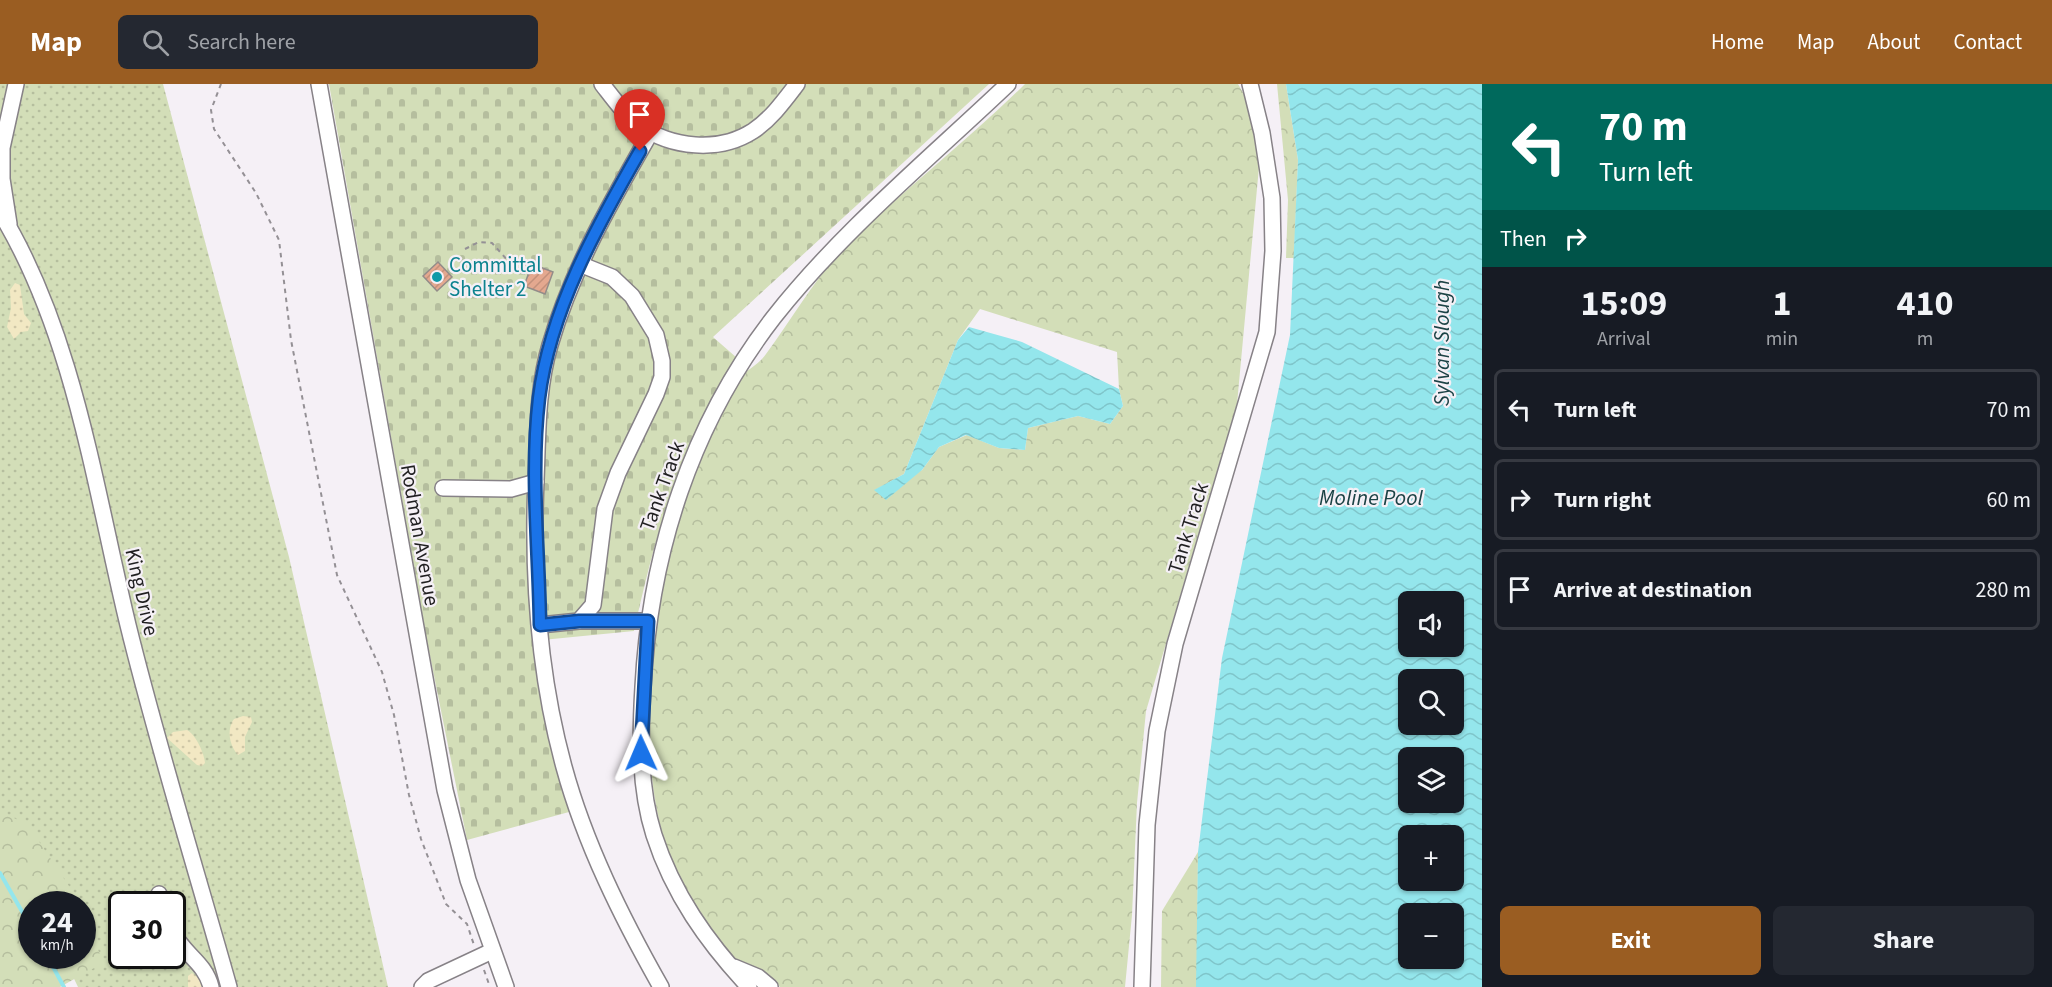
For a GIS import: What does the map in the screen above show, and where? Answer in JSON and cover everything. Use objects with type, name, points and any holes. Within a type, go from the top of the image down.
[{"type":"street","name":"King Drive","points":[[16,84],[1,156],[4,218],[38,282],[72,392],[154,732],[229,987]]},
{"type":"street","name":"Rodman Avenue","points":[[319,84],[445,790],[486,954],[506,987]]},
{"type":"street","points":[[602,84],[628,116],[651,132],[668,140],[694,145],[709,145],[732,140],[753,131],[764,122],[797,84]]},
{"type":"street","name":"Tank Track","points":[[749,987],[696,923],[672,882],[654,834],[646,803],[640,739],[648,621],[669,522],[686,474],[726,389],[746,356],[774,318],[819,266],[1008,84]]},
{"type":"street","name":"Tank Track","points":[[1142,987],[1147,825],[1157,731],[1175,644],[1253,385],[1268,321],[1273,251],[1272,198],[1262,133],[1250,84]]},
{"type":"street","points":[[651,132],[599,225],[550,346],[539,398],[534,521],[541,659],[564,768],[622,917],[661,987]]},
{"type":"street","points":[[579,621],[593,605],[605,509],[618,473],[656,394],[662,369],[656,334],[632,296],[612,277],[582,265]]},
{"type":"street","points":[[443,488],[511,489],[536,482]]},
{"type":"street","points":[[540,625],[579,621],[648,621]]},
{"type":"street","points":[[186,951],[203,967],[211,987]]},
{"type":"street","points":[[422,987],[428,981],[486,954]]},
{"type":"street","points":[[730,966],[758,977],[770,987]]},
{"type":"path","points":[[220,84],[211,110],[214,129],[256,193],[279,240],[291,340],[337,575],[348,603],[382,672],[394,715],[409,795],[421,838],[446,904],[467,924],[486,954],[490,987]]},
{"type":"path","points":[[465,249],[479,242],[492,243],[510,263],[525,274]]},
{"type":"green space","points":[[0,84],[163,84],[289,557],[388,987],[78,987],[69,969],[96,969],[96,891],[33,891],[0,822]]},
{"type":"green space","points":[[329,84],[989,84],[713,337],[737,358],[700,424],[672,490],[661,523],[634,631],[532,641],[569,812],[467,840],[426,636]]},
{"type":"green space","points":[[1025,84],[1238,84],[1249,103],[1259,167],[1237,404],[1146,711],[1137,803],[1132,915],[1125,987],[780,987],[770,978],[734,958],[708,930],[682,886],[662,833],[652,777],[649,691],[655,620],[668,551],[703,451],[738,380],[763,358],[835,257]],"holes":[[[980,309],[1117,352],[1119,389],[1123,406],[1110,424],[1078,416],[1028,428],[1025,450],[999,448],[967,435],[939,447],[922,470],[875,490],[904,474],[958,340]]]},
{"type":"green space","points":[[1277,84],[1286,84],[1298,160],[1294,258],[1286,258],[1288,200]]},
{"type":"green space","points":[[0,811],[28,825],[72,891],[18,891],[18,969],[92,969],[60,987],[0,987]]},
{"type":"green space","points":[[1198,852],[1197,987],[1161,987],[1162,911]]},
{"type":"green space","points":[[96,944],[103,963],[96,967]]},
{"type":"sand","points":[[15,283],[20,285],[24,314],[31,323],[28,331],[21,332],[14,339],[7,327],[11,308],[10,290]]},
{"type":"sand","points":[[243,716],[251,717],[252,722],[245,737],[245,751],[238,755],[231,743],[230,728],[234,719]]},
{"type":"sand","points":[[187,730],[201,749],[205,763],[202,766],[197,765],[167,738],[173,732]]},
{"type":"sand","points":[[192,973],[200,979],[202,987],[188,987],[188,976]]},
{"type":"water","name":"Moline Pool","points":[[1286,84],[1482,84],[1482,987],[1196,987],[1198,852],[1222,658],[1290,335],[1298,160]]},
{"type":"water","points":[[969,327],[1022,342],[1119,389],[1123,406],[1110,424],[1078,416],[1028,428],[1025,450],[999,448],[966,435],[939,447],[922,470],[886,500],[874,490],[904,474],[958,340]]},
{"type":"building","name":"Committal Shelter 2","points":[[438,262],[452,277],[437,291],[423,276]]},
{"type":"building","points":[[532,264],[553,272],[545,294],[524,286]]},
{"type":"waterway","points":[[0,873],[18,904]]},
{"type":"waterway","points":[[54,969],[64,987]]},
{"type":"place","name":"Committal Shelter 2","points":[[437,277]]},
{"type":"route","points":[[640,151],[599,225],[558,321],[550,346],[539,398],[534,521],[540,625],[568,624],[579,621],[648,621],[641,708],[641,753]]},
{"type":"water label","name":"Sylvan Slough","points":[[1441,343]]}]
